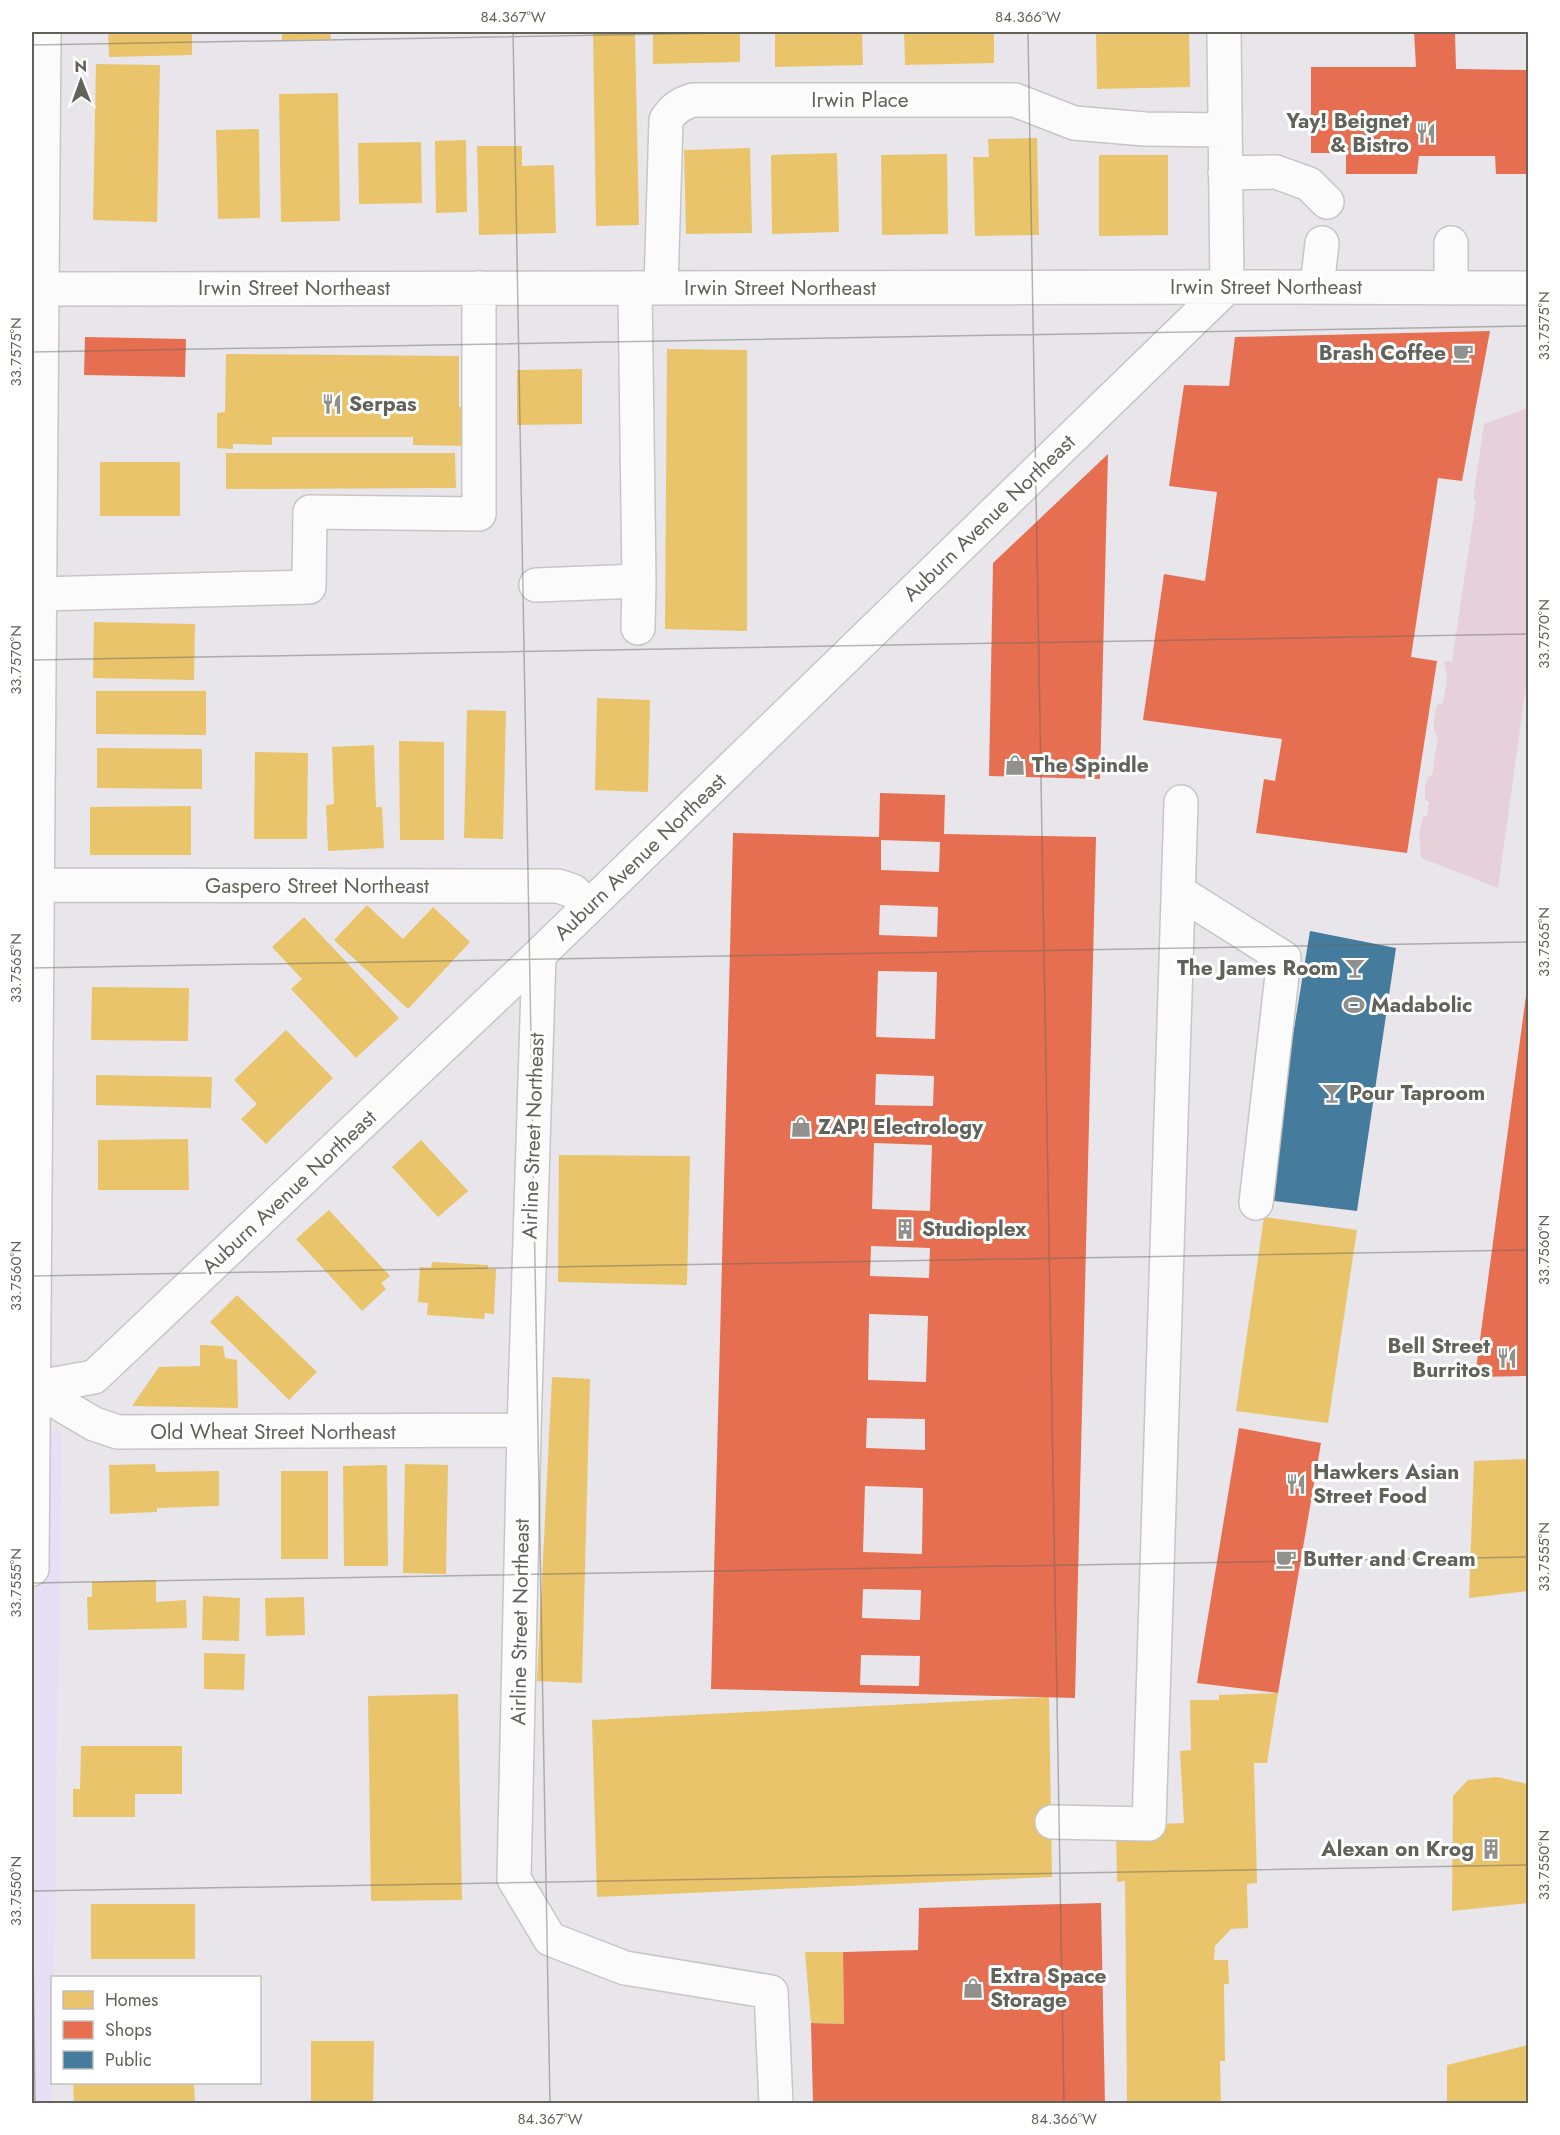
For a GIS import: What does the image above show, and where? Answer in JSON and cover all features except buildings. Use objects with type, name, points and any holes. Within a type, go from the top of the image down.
[{"type":"street","points":[[32,1569],[39,594],[37,289],[44,32]]},
{"type":"street","points":[[1224,32],[1227,287]]},
{"type":"street","name":"Irwin Place","points":[[648,288],[666,120],[681,104],[693,100],[1015,100],[1074,123],[1146,129],[1225,130]]},
{"type":"street","points":[[1225,173],[1276,172],[1309,184],[1327,202]]},
{"type":"street","points":[[1317,287],[1322,243]]},
{"type":"street","points":[[1451,243],[1451,288]]},
{"type":"street","name":"Auburn Avenue Northeast","points":[[32,1388],[94,1377],[539,955],[1227,287]]},
{"type":"street","points":[[39,594],[309,587],[310,512],[479,514],[479,288]]},
{"type":"street","points":[[639,628],[648,288]]},
{"type":"street","name":"Irwin Street Northeast","points":[[37,289],[1528,288]]},
{"type":"street","points":[[536,585],[639,581]]},
{"type":"street","points":[[1052,1822],[1149,1824],[1181,802]]},
{"type":"street","name":"Gaspero Street Northeast","points":[[37,885],[558,886],[573,891],[589,906]]},
{"type":"street","points":[[1179,892],[1284,958],[1256,1203]]},
{"type":"street","name":"Airline Street Northeast","points":[[539,955],[524,1430],[514,1879],[550,1939],[625,1968],[771,1992],[776,2103]]},
{"type":"street","name":"Old Wheat Street Northeast","points":[[32,1388],[94,1424],[118,1432],[524,1430]]},
{"type":"shaded area","points":[[1528,408],[1528,672],[1498,888],[1421,858],[1419,833],[1423,817],[1427,816],[1429,802],[1425,800],[1425,787],[1428,777],[1432,776],[1438,737],[1434,730],[1434,717],[1437,705],[1443,703],[1447,678],[1444,661],[1452,661],[1476,500],[1473,499],[1484,424]]},
{"type":"shaded area","points":[[32,1429],[62,1432],[54,1976],[51,1976],[52,2104],[32,2103]]},
{"type":"place","name":"Yay! Beignet & Bistro","points":[[1426,133]]},
{"type":"place","name":"Brash Coffee","points":[[1463,353]]},
{"type":"place","name":"Serpas","points":[[332,404]]},
{"type":"place","name":"The Spindle","points":[[1015,765]]},
{"type":"place","name":"The James Room","points":[[1355,968]]},
{"type":"place","name":"Madabolic","points":[[1354,1005]]},
{"type":"place","name":"Pour Taproom","points":[[1332,1093]]},
{"type":"place","name":"ZAP! Electrology","points":[[801,1127]]},
{"type":"place","name":"Studioplex","points":[[905,1229]]},
{"type":"place","name":"Bell Street Burritos","points":[[1507,1358]]},
{"type":"place","name":"Hawkers Asian Street Food","points":[[1296,1484]]},
{"type":"place","name":"Butter and Cream","points":[[1286,1559]]},
{"type":"place","name":"Alexan on Krog","points":[[1491,1849]]},
{"type":"place","name":"Extra Space Storage","points":[[973,1988]]}]
